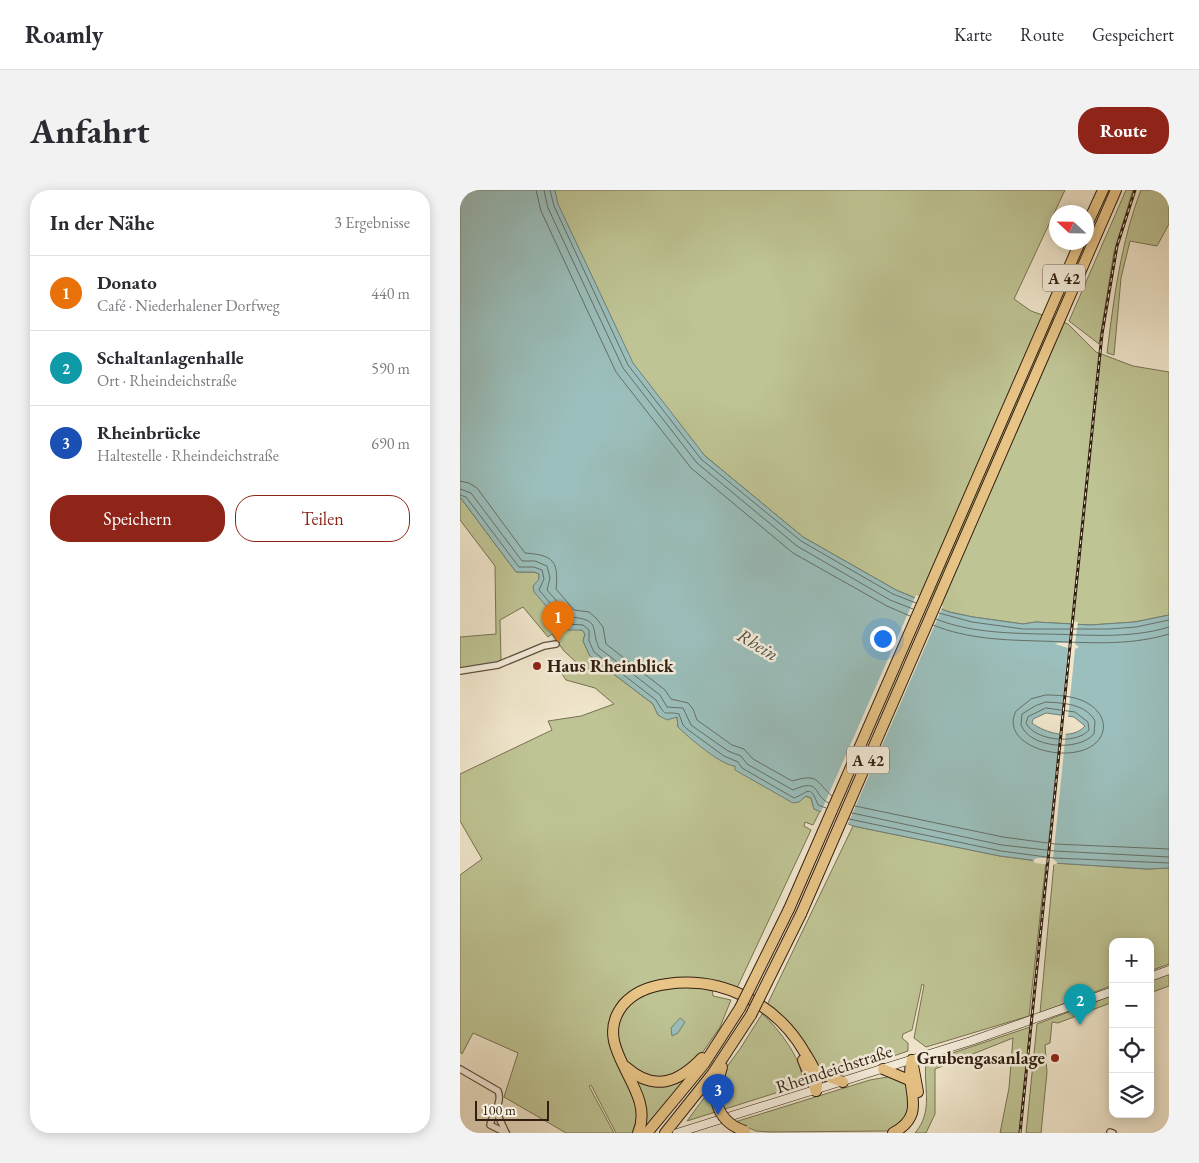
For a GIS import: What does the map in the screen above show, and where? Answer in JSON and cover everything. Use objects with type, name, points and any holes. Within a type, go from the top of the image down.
[{"type":"highway","points":[[1094,210],[1103,190]]},
{"type":"highway","name":"A 42","points":[[665,1133],[726,1054],[751,1015],[804,906],[1116,190]]},
{"type":"highway","name":"A 42","points":[[645,1130],[704,1064],[740,1008],[764,963],[1077,250]]},
{"type":"highway","points":[[645,1130],[642,1105],[620,1060],[615,1047],[613,1032],[619,1012],[634,996],[646,989],[663,984],[698,983],[734,991],[766,1008],[800,1043],[816,1072],[818,1082],[816,1091]]},
{"type":"highway","points":[[786,1027],[800,1053],[816,1091]]},
{"type":"highway","points":[[620,1060],[641,1078],[656,1082],[669,1081],[685,1074],[724,1034]]},
{"type":"highway","points":[[726,1054],[717,1082],[716,1099],[721,1113],[727,1121],[749,1132]]},
{"type":"highway","points":[[893,1133],[906,1124],[913,1111],[914,1096],[909,1080],[912,1060]]},
{"type":"highway","points":[[904,1133],[914,1120],[919,1104],[916,1073],[912,1060]]},
{"type":"highway","points":[[883,1069],[909,1080]]},
{"type":"highway","points":[[816,1072],[843,1082]]},
{"type":"main road","points":[[1154,976],[1169,970]]},
{"type":"main road","name":"Rheindeichstraße","points":[[677,1133],[912,1060],[1109,992]]},
{"type":"street","points":[[460,671],[498,665],[544,646],[556,644]]},
{"type":"street","points":[[460,1069],[498,1091],[500,1095],[496,1111],[490,1122],[494,1127],[506,1133]]},
{"type":"street","points":[[496,1111],[506,1133]]},
{"type":"street","points":[[494,1127],[502,1124]]},
{"type":"green space","points":[[552,190],[1065,190],[1058,205],[1049,205],[1049,224],[1014,299],[1031,311],[1068,324],[1096,352],[1133,366],[1169,372],[1169,615],[1135,622],[1090,625],[1036,622],[1023,624],[949,612],[896,590],[803,537],[704,455],[629,360],[556,204]]},
{"type":"green space","points":[[1126,190],[1133,190],[1114,252],[1099,344],[1069,321]]},
{"type":"green space","points":[[1141,190],[1169,190],[1169,224],[1157,246],[1130,241],[1121,278],[1114,355],[1107,353],[1116,291],[1123,250]]},
{"type":"green space","points":[[460,497],[516,572],[534,572],[539,574],[539,579],[574,629],[582,630],[585,634],[583,641],[590,656],[653,704],[658,715],[677,717],[678,727],[736,765],[799,802],[805,796],[811,798],[814,809],[820,811],[813,825],[805,822],[804,826],[811,830],[737,988],[712,988],[713,996],[731,1000],[720,1027],[696,1062],[683,1072],[685,1079],[644,1128],[634,1133],[616,1133],[591,1085],[589,1086],[614,1133],[566,1133],[504,1097],[518,1053],[473,1033],[462,1054],[460,1052],[460,875],[482,859],[460,821],[460,774],[552,730],[548,721],[581,716],[614,704],[595,688],[566,680],[560,671],[577,663],[564,651],[552,634],[548,637],[523,607],[500,620],[501,660],[498,663],[460,670],[460,637],[496,634],[495,566],[460,520]]},
{"type":"green space","points":[[853,826],[1000,856],[1046,862],[1029,1016],[926,1047],[914,1038],[924,985],[922,984],[912,1030],[903,1034],[902,1038],[908,1043],[908,1051],[850,1071],[821,1072],[767,1005]]},
{"type":"green space","points":[[1054,863],[1147,869],[1169,868],[1169,964],[1154,970],[1154,938],[1109,938],[1109,987],[1040,1013]]},
{"type":"green space","points":[[1169,974],[1169,986],[1154,992],[1154,980]]},
{"type":"green space","points":[[1109,997],[1109,1004],[1058,1023],[1052,1022],[1050,1043],[1045,1045],[1047,1072],[1041,1133],[1026,1133],[1037,1024]]},
{"type":"green space","points":[[762,1014],[783,1037],[796,1057],[802,1077],[801,1085],[687,1121],[740,1049]]},
{"type":"green space","points":[[1030,1027],[1019,1133],[1000,1133],[1009,1088],[1013,1038],[935,1069],[935,1114],[926,1133],[915,1133],[921,1125],[926,1108],[926,1062]]},
{"type":"green space","points":[[893,1076],[903,1081],[910,1090],[908,1110],[904,1119],[888,1131],[769,1132],[756,1131],[735,1122],[870,1080]]},
{"type":"water","name":"Rhein","points":[[460,190],[555,190],[558,204],[633,363],[705,456],[803,537],[896,590],[949,612],[1023,624],[1036,622],[1090,625],[1135,622],[1169,615],[1169,868],[1147,869],[1054,863],[1000,856],[853,826],[814,809],[811,798],[806,796],[799,802],[793,803],[735,770],[735,766],[729,765],[705,750],[678,727],[677,717],[667,720],[658,715],[653,704],[590,656],[583,641],[585,634],[582,630],[567,630],[534,592],[533,586],[539,579],[539,574],[534,572],[516,572],[460,497]],"holes":[[[1046,713],[1074,717],[1085,726],[1080,731],[1073,733],[1058,734],[1044,730],[1032,723],[1033,719]]]},
{"type":"water","points":[[680,1018],[685,1022],[678,1033],[672,1036],[671,1028]]},
{"type":"pier","points":[[916,595],[943,606],[847,826],[820,814]]},
{"type":"pier","points":[[1071,621],[1078,622],[1075,644],[1079,647],[1075,649],[1068,718],[1061,717],[1068,648],[1055,644],[1069,643]]},
{"type":"pier","points":[[1060,731],[1066,732],[1053,859],[1058,863],[1053,865],[1035,863],[1033,860],[1037,858],[1047,858]]},
{"type":"railway","points":[[1020,1133],[1102,334],[1117,246],[1135,190]]},
{"type":"place","name":"Donato","points":[[558,642]]},
{"type":"place","name":"Haus Rheinblick","points":[[537,666]]},
{"type":"place","name":"Schaltanlagenhalle","points":[[1080,1025]]},
{"type":"place","name":"Grubengasanlage","points":[[1055,1058]]},
{"type":"place","name":"Rheinbrücke","points":[[718,1115]]}]
